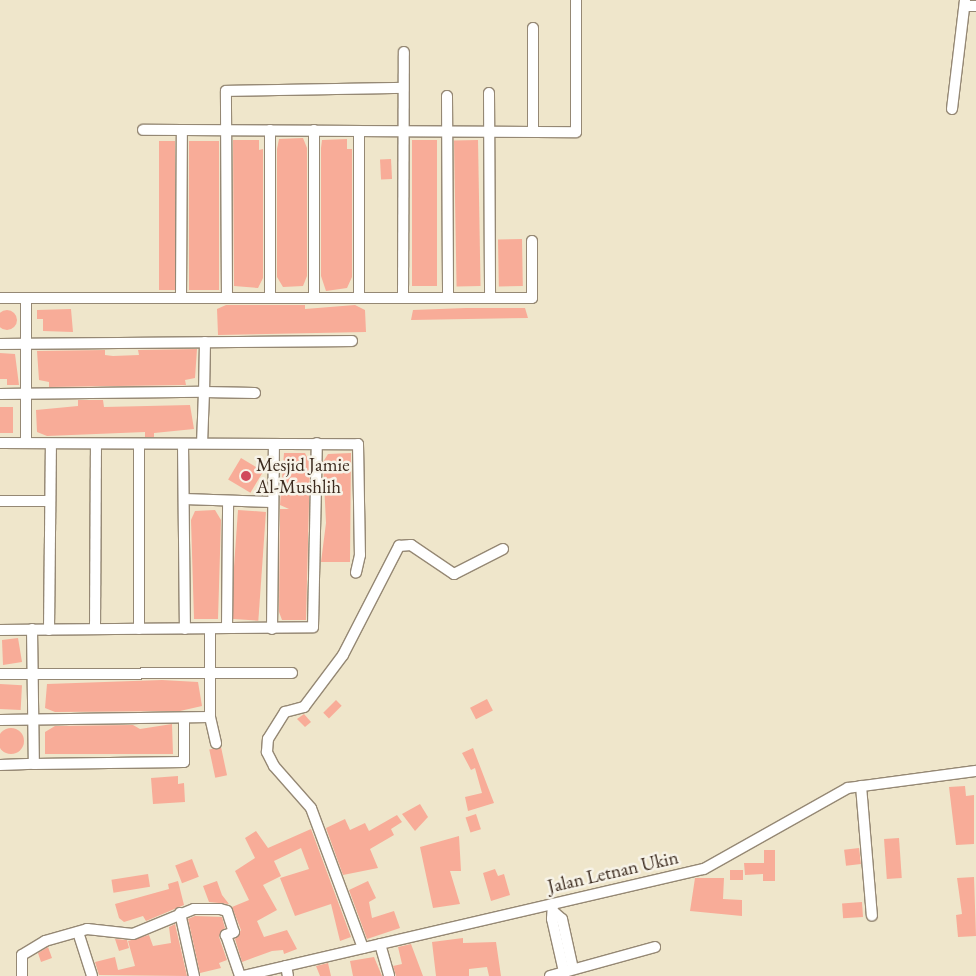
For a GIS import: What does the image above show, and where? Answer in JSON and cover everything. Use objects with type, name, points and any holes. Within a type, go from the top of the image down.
[{"type":"street","points":[[143,130],[576,132],[576,0]]},
{"type":"street","points":[[952,109],[965,3],[976,6]]},
{"type":"street","points":[[533,28],[533,132]]},
{"type":"street","points":[[403,298],[404,52]]},
{"type":"street","points":[[227,298],[226,130],[228,90],[403,88]]},
{"type":"street","points":[[489,93],[490,298]]},
{"type":"street","points":[[447,96],[448,298]]},
{"type":"street","points":[[181,298],[182,130]]},
{"type":"street","points":[[270,130],[270,298]]},
{"type":"street","points":[[314,130],[314,298]]},
{"type":"street","points":[[359,131],[359,298]]},
{"type":"street","points":[[0,298],[532,298],[532,241]]},
{"type":"street","points":[[26,298],[28,394],[26,443]]},
{"type":"street","points":[[0,344],[352,341]]},
{"type":"street","points":[[202,443],[205,342]]},
{"type":"street","points":[[0,394],[256,393]]},
{"type":"street","points":[[0,443],[274,444],[353,442],[360,448],[360,555],[356,574]]},
{"type":"street","points":[[0,630],[309,629],[316,622],[317,443]]},
{"type":"street","points":[[49,630],[50,444]]},
{"type":"street","points":[[95,629],[96,444]]},
{"type":"street","points":[[139,444],[139,629]]},
{"type":"street","points":[[183,444],[185,629]]},
{"type":"street","points":[[272,629],[271,502],[274,444]]},
{"type":"street","points":[[184,499],[271,502]]},
{"type":"street","points":[[0,501],[50,501]]},
{"type":"street","points":[[227,628],[228,501]]},
{"type":"street","points":[[363,948],[311,808],[274,766],[267,752],[268,739],[285,712],[304,706],[343,655],[399,546],[411,545],[454,574],[503,549]]},
{"type":"street","points":[[32,629],[34,764]]},
{"type":"street","points":[[210,629],[210,716],[216,743]]},
{"type":"street","points":[[0,674],[292,673]]},
{"type":"street","points":[[0,720],[184,719],[210,716]]},
{"type":"street","points":[[0,765],[184,762],[184,719]]},
{"type":"street","name":"Jalan Letnan Ukin","points":[[242,976],[287,971],[363,948],[554,909],[704,869],[842,791],[861,786],[976,771]]},
{"type":"street","points":[[861,786],[872,916]]},
{"type":"street","points":[[22,976],[22,954],[45,941],[78,932],[104,929],[133,934],[180,913],[194,909],[227,911],[234,932],[226,935],[242,976]]},
{"type":"street","points":[[554,909],[562,919],[569,970]]},
{"type":"street","points":[[180,913],[194,976]]},
{"type":"street","points":[[78,932],[92,976]]},
{"type":"street","points":[[380,944],[389,976]]},
{"type":"street","points":[[550,976],[655,947]]},
{"type":"building","points":[[303,138],[307,148],[307,276],[303,286],[283,287],[277,277],[277,149],[279,139]]},
{"type":"building","points":[[347,139],[347,149],[352,149],[352,277],[347,288],[326,291],[321,276],[322,140]]},
{"type":"building","points":[[233,140],[259,140],[259,150],[263,149],[263,278],[258,288],[234,286]]},
{"type":"building","points":[[412,140],[437,140],[437,286],[412,286]]},
{"type":"building","points":[[454,140],[478,140],[481,286],[457,286]]},
{"type":"building","points":[[159,141],[175,141],[175,290],[159,290]]},
{"type":"building","points":[[189,141],[219,141],[219,290],[189,290]]},
{"type":"building","points":[[391,159],[392,179],[381,180],[380,160]]},
{"type":"building","points":[[498,239],[522,239],[523,286],[499,286]]},
{"type":"building","points":[[226,305],[305,305],[305,309],[355,305],[365,310],[366,332],[218,335],[217,309]]},
{"type":"building","points":[[525,308],[528,318],[411,320],[413,310]]},
{"type":"building","points":[[71,309],[73,332],[43,331],[43,319],[37,319],[37,310]]},
{"type":"building","points":[[7,310],[14,313],[17,320],[14,327],[7,330],[0,327],[-3,320],[0,313]]},
{"type":"building","points":[[197,349],[195,378],[185,380],[186,385],[49,387],[49,382],[39,380],[37,351],[105,350],[105,355],[113,356],[139,355],[138,350]]},
{"type":"building","points":[[0,353],[15,354],[19,385],[7,385],[7,379],[0,379]]},
{"type":"building","points":[[78,400],[103,400],[104,407],[190,405],[194,429],[154,433],[154,437],[145,437],[145,432],[47,436],[37,432],[36,410],[78,406]]},
{"type":"building","points":[[0,407],[13,407],[13,433],[0,433]]},
{"type":"building","points":[[284,453],[305,453],[310,463],[306,620],[282,620],[279,612],[280,509],[289,509],[280,505]]},
{"type":"building","points":[[351,453],[350,562],[321,562],[326,523],[323,462],[328,454]]},
{"type":"building","name":"Mesjid Jamie Al-Mushlih","points":[[241,458],[263,471],[250,493],[228,479]]},
{"type":"building","points":[[215,510],[221,520],[218,619],[194,619],[191,520],[195,511]]},
{"type":"building","points":[[238,510],[266,512],[258,621],[230,619]]},
{"type":"building","points":[[18,638],[22,662],[3,665],[2,640]]},
{"type":"building","points":[[162,680],[198,682],[202,706],[180,711],[55,712],[45,708],[47,684]]},
{"type":"building","points":[[0,684],[22,685],[21,710],[0,709]]},
{"type":"building","points":[[487,699],[493,711],[476,719],[470,708]]},
{"type":"building","points":[[336,700],[342,706],[329,718],[323,713]]},
{"type":"building","points":[[304,714],[311,722],[305,727],[297,719]]},
{"type":"building","points":[[172,724],[173,754],[45,754],[45,732],[55,726],[133,725],[140,729]]},
{"type":"building","points":[[11,728],[20,732],[24,741],[20,750],[11,754],[2,750],[-2,741],[2,732]]},
{"type":"building","points":[[221,747],[227,775],[215,778],[209,749]]},
{"type":"building","points":[[473,748],[494,803],[468,811],[465,797],[482,793],[475,768],[471,770],[462,753]]},
{"type":"building","points":[[178,776],[178,784],[184,783],[185,802],[153,804],[151,778]]},
{"type":"building","points":[[965,786],[966,796],[974,795],[974,844],[956,845],[949,787]]},
{"type":"building","points":[[420,804],[428,817],[415,831],[402,814]]},
{"type":"building","points":[[476,814],[481,829],[470,833],[466,817]]},
{"type":"building","points":[[397,815],[402,822],[391,829],[394,835],[370,849],[378,868],[343,875],[326,828],[345,819],[350,830],[365,823],[369,831]]},
{"type":"building","points":[[311,829],[351,937],[340,941],[331,904],[295,916],[280,878],[309,869],[301,848],[274,861],[281,876],[263,885],[277,910],[257,921],[264,937],[287,930],[297,949],[284,954],[283,950],[272,951],[242,962],[235,939],[241,930],[232,907],[249,900],[235,871],[255,858],[245,838],[256,831],[268,848]]},
{"type":"building","points":[[459,836],[461,871],[450,871],[460,904],[433,908],[420,847]]},
{"type":"building","points":[[899,838],[902,878],[887,879],[884,839]]},
{"type":"building","points":[[859,848],[861,864],[846,866],[844,850]]},
{"type":"building","points":[[764,850],[775,850],[775,881],[763,881],[763,874],[745,875],[744,863],[764,863]]},
{"type":"building","points":[[192,859],[199,877],[182,883],[175,865]]},
{"type":"building","points":[[495,869],[498,876],[504,874],[510,895],[491,901],[483,873]]},
{"type":"building","points":[[730,870],[743,870],[743,880],[730,880]]},
{"type":"building","points":[[148,874],[150,887],[113,893],[111,880]]},
{"type":"building","points":[[974,877],[976,936],[958,937],[956,915],[962,914],[957,878]]},
{"type":"building","points":[[695,878],[724,878],[723,899],[742,900],[742,916],[690,911]]},
{"type":"building","points":[[178,881],[184,905],[146,921],[143,916],[124,922],[119,918],[115,904],[169,889],[168,884]]},
{"type":"building","points":[[217,881],[222,895],[229,904],[209,902],[203,886]]},
{"type":"building","points":[[368,881],[376,898],[369,902],[372,918],[394,911],[400,928],[367,939],[349,890]]},
{"type":"building","points":[[862,902],[863,917],[843,918],[842,903]]},
{"type":"building","points":[[195,916],[222,917],[225,928],[219,937],[227,960],[219,963],[221,968],[200,973],[188,919]]},
{"type":"building","points":[[175,924],[187,976],[99,975],[95,962],[115,957],[118,970],[135,966],[128,941],[149,935],[153,946],[171,943],[169,927]]},
{"type":"building","points":[[463,938],[463,943],[496,942],[501,976],[489,976],[487,967],[469,969],[469,976],[436,976],[432,942]]},
{"type":"building","points":[[115,939],[127,940],[129,948],[119,951]]},
{"type":"building","points":[[411,944],[423,976],[396,976],[393,966],[402,964],[398,947]]},
{"type":"building","points":[[48,947],[52,958],[41,962],[38,953]]},
{"type":"building","points":[[374,957],[382,976],[353,976],[350,961]]},
{"type":"building","points":[[328,963],[331,976],[320,976],[316,966]]},
{"type":"place","name":"Mesjid Jamie Al-Mushlih","points":[[246,476]]}]
